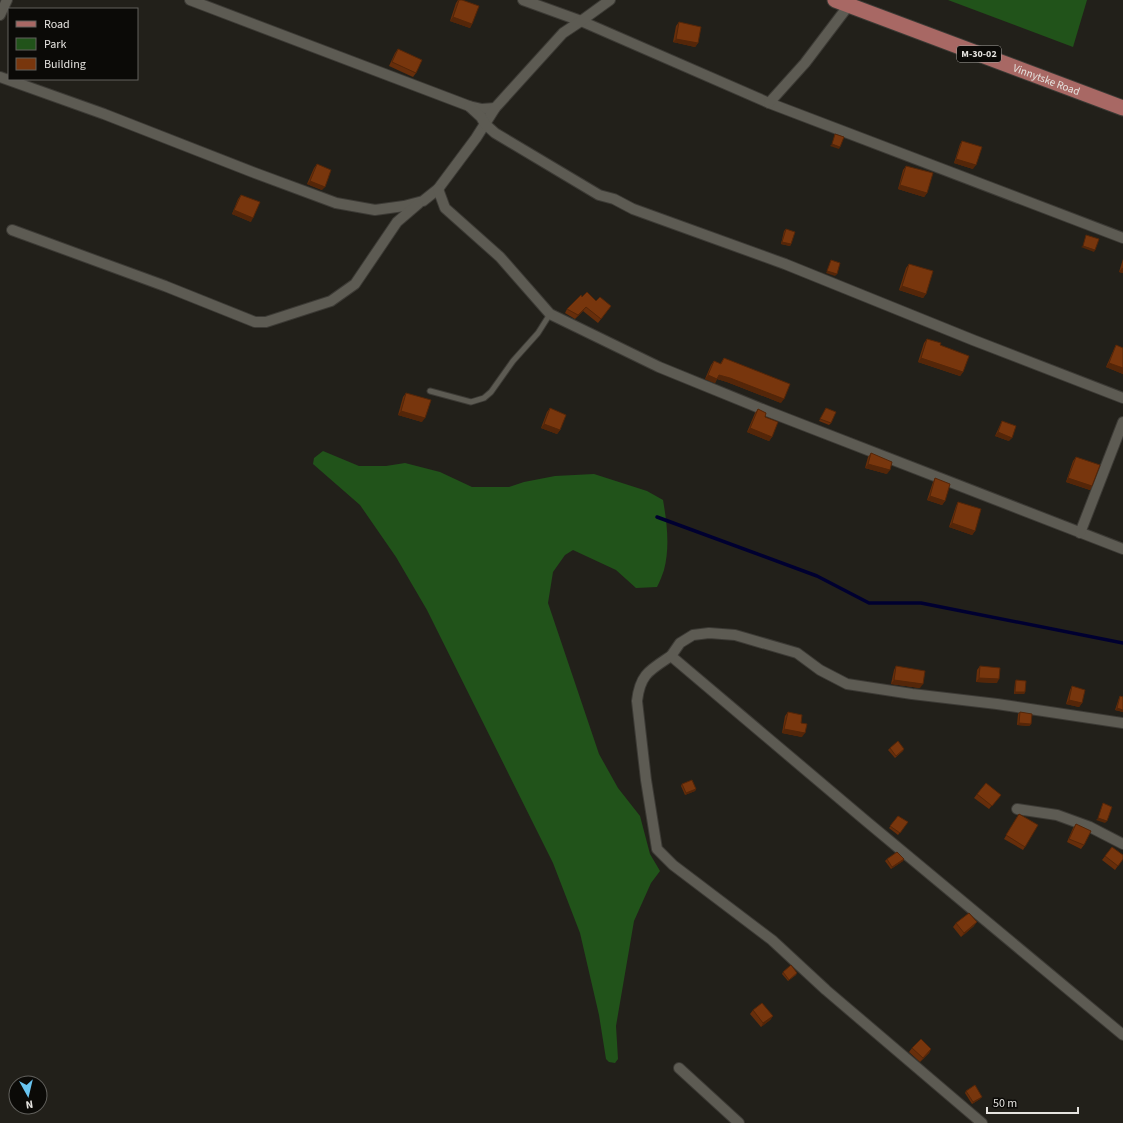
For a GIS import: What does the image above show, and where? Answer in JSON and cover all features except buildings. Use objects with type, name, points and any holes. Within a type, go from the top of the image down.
[{"type":"main road","name":"Vinnytske Road","points":[[842,3],[1123,108]]},
{"type":"street","points":[[0,16],[7,0]]},
{"type":"street","points":[[190,0],[469,106],[482,110],[495,108]]},
{"type":"street","points":[[522,0],[581,21],[769,103],[1123,238]]},
{"type":"street","points":[[12,230],[165,286],[255,322],[266,322],[331,301],[355,284],[397,222],[438,189],[495,108],[562,33],[610,0]]},
{"type":"street","points":[[769,103],[805,63],[842,3]]},
{"type":"street","points":[[8,80],[104,114],[336,203],[375,210],[404,206],[423,201]]},
{"type":"street","points":[[469,106],[495,133],[599,195],[614,199],[633,209],[785,264],[973,340],[1123,398]]},
{"type":"street","points":[[438,189],[445,208],[500,257],[550,314],[659,367],[767,411],[1123,549]]},
{"type":"street","points":[[1080,533],[1123,422]]},
{"type":"street","points":[[982,1123],[826,990],[772,940],[673,865],[657,849],[636,701],[638,688],[643,678],[654,667],[671,656],[680,643],[693,635],[709,633],[734,635],[797,653],[820,670],[847,684],[912,694],[997,704],[1123,724]]},
{"type":"street","points":[[671,656],[1123,1035]]},
{"type":"street","points":[[1017,809],[1057,815],[1090,827],[1123,844]]},
{"type":"street","points":[[680,1068],[739,1123]]},
{"type":"lane","points":[[430,391],[471,402],[484,398],[491,392],[513,361],[538,332],[550,314]]},
{"type":"green space","points":[[948,0],[1087,0],[1073,47]]},
{"type":"green space","points":[[323,451],[359,466],[386,466],[405,463],[440,472],[472,487],[509,487],[524,482],[555,476],[594,474],[647,491],[663,500],[667,526],[667,553],[664,570],[657,587],[636,588],[616,570],[573,550],[565,555],[553,572],[548,603],[599,754],[618,788],[640,816],[650,854],[660,871],[651,883],[634,921],[616,1026],[618,1059],[615,1063],[609,1062],[606,1059],[599,1015],[580,933],[553,863],[427,610],[396,557],[360,505],[313,464],[314,458]]},
{"type":"waterway","points":[[657,517],[817,576],[869,603],[921,603],[1123,643]]}]
